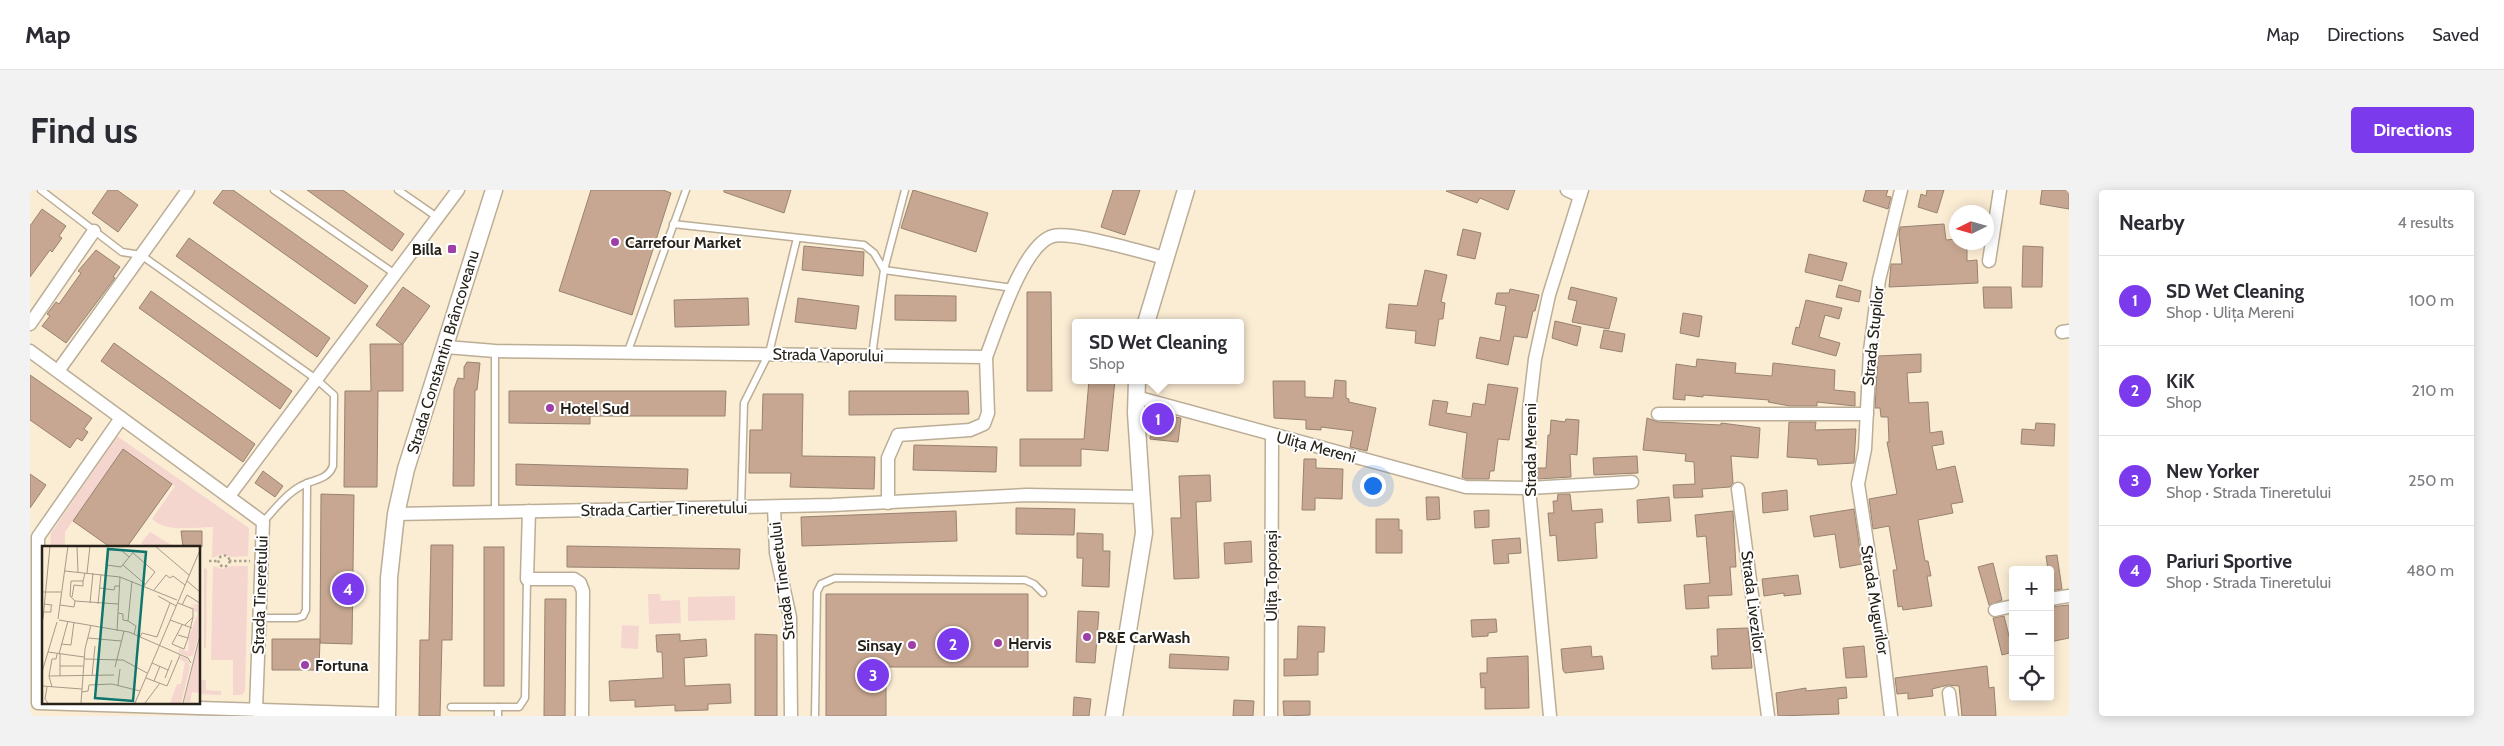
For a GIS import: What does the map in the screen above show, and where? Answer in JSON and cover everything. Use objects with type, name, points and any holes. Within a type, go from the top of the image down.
[{"type":"street","points":[[58,371],[188,190]]},
{"type":"street","points":[[229,496],[458,190]]},
{"type":"street","name":"Strada Constantin Brâncoveanu","points":[[396,514],[406,469],[494,190]]},
{"type":"street","points":[[1147,319],[1186,190]]},
{"type":"street","points":[[1567,190],[1581,193]]},
{"type":"street","name":"Strada Stupilor","points":[[1858,484],[1865,450],[1870,351],[1879,280],[1902,190]]},
{"type":"street","points":[[1989,261],[2000,190]]},
{"type":"street","name":"Strada Mereni","points":[[1550,716],[1529,488],[1529,411],[1535,359],[1549,295],[1581,193]]},
{"type":"street","points":[[30,324],[94,231]]},
{"type":"street","points":[[888,502],[888,458],[898,436],[970,430],[984,424],[988,413],[986,357],[1013,288],[1033,250],[1042,240],[1054,236],[1071,236],[1165,258]]},
{"type":"street","name":"Strada Vaporului","points":[[446,347],[495,350],[986,357]]},
{"type":"street","name":"Strada Tineretului","points":[[30,351],[263,522],[256,710]]},
{"type":"street","points":[[1114,716],[1142,552],[1144,517],[1137,384]]},
{"type":"street","name":"Ulița Mereni","points":[[1136,397],[1272,436],[1466,487],[1529,488],[1632,482]]},
{"type":"street","points":[[1658,414],[1867,414]]},
{"type":"street","points":[[121,418],[34,534],[34,706],[203,712],[256,710],[387,715],[389,578],[396,514]]},
{"type":"street","name":"Ulița Toporași","points":[[1271,716],[1272,436]]},
{"type":"street","name":"Strada Mugurilor","points":[[1858,484],[1880,624],[1891,716]]},
{"type":"street","name":"Strada Livezilor","points":[[1738,489],[1768,716]]},
{"type":"street","name":"Strada Cartier Tineretului","points":[[396,514],[741,507],[1027,495],[1142,497]]},
{"type":"street","name":"Strada Tineretului","points":[[774,506],[776,553],[790,617],[790,716]]},
{"type":"street","points":[[529,512],[527,579],[574,579],[580,582],[583,591],[582,716]]},
{"type":"street","points":[[2054,598],[2069,596]]},
{"type":"street","points":[[1995,610],[2009,607]]},
{"type":"street","points":[[1949,693],[1952,716]]},
{"type":"lane","points":[[41,190],[122,252],[140,255],[316,379],[334,395],[333,466],[325,477],[307,483],[292,492],[263,522]]},
{"type":"lane","points":[[274,190],[395,274]]},
{"type":"lane","points":[[398,190],[437,218]]},
{"type":"lane","points":[[628,351],[686,190]]},
{"type":"lane","points":[[872,355],[884,270],[905,190]]},
{"type":"lane","points":[[673,224],[864,245],[874,253],[884,270]]},
{"type":"lane","points":[[741,507],[744,403],[769,353],[797,238]]},
{"type":"lane","points":[[884,270],[1013,288]]},
{"type":"lane","points":[[495,350],[495,512]]},
{"type":"lane","points":[[260,618],[297,618],[303,616],[306,610],[307,483]]},
{"type":"lane","points":[[815,716],[817,592],[821,584],[835,578],[1025,580],[1034,584],[1043,594]]},
{"type":"lane","points":[[451,707],[518,707],[525,698],[527,579]]},
{"type":"lane","points":[[498,707],[498,716]]},
{"type":"path","points":[[219,561],[221,557],[225,556],[229,561]]},
{"type":"path","points":[[209,561],[219,561]]},
{"type":"path","points":[[219,561],[219,564],[224,567],[229,561]]},
{"type":"path","points":[[229,561],[262,561]]},
{"type":"shaded area","points":[[117,436],[249,528],[248,556],[231,557],[223,554],[212,558],[213,527],[173,528],[152,519],[175,486],[123,449],[65,532],[65,546],[50,546],[51,533]]},
{"type":"shaded area","points":[[150,532],[173,546],[146,546],[141,543]]},
{"type":"shaded area","points":[[213,566],[223,569],[232,566],[248,566],[245,691],[242,695],[233,695],[233,660],[211,660]]},
{"type":"shaded area","points":[[204,568],[207,569],[206,648],[204,648]]},
{"type":"shaded area","points":[[648,594],[660,594],[661,601],[680,600],[681,623],[649,624]]},
{"type":"shaded area","points":[[735,596],[735,620],[688,621],[688,597]]},
{"type":"shaded area","points":[[622,625],[639,626],[638,649],[621,648]]},
{"type":"shaded area","points":[[200,680],[206,680],[206,690],[221,691],[221,695],[200,694]]},
{"type":"building","points":[[108,190],[117,190],[138,205],[118,232],[92,213]]},
{"type":"building","points":[[223,190],[233,190],[368,286],[355,304],[213,203]]},
{"type":"building","points":[[307,190],[343,190],[404,234],[392,251]]},
{"type":"building","name":"Carrefour Market","points":[[591,190],[663,190],[671,193],[632,315],[559,291]]},
{"type":"building","points":[[724,190],[791,190],[784,213],[724,192]]},
{"type":"building","points":[[913,190],[988,213],[976,252],[901,228]]},
{"type":"building","points":[[1113,190],[1140,190],[1125,235],[1101,227]]},
{"type":"building","points":[[1515,190],[1508,210],[1480,198],[1477,203],[1446,191]]},
{"type":"building","points":[[1866,190],[1888,190],[1886,196],[1891,197],[1888,209],[1863,201]]},
{"type":"building","points":[[1927,190],[1944,190],[1937,213],[1918,207],[1921,194],[1926,196]]},
{"type":"building","points":[[2042,190],[2069,190],[2069,209],[2040,204]]},
{"type":"building","points":[[42,209],[66,226],[59,236],[62,238],[52,252],[50,250],[30,277],[30,226]]},
{"type":"building","points":[[1944,224],[1946,240],[1949,240],[1949,250],[1967,250],[1967,261],[1977,260],[1978,283],[1889,287],[1891,264],[1902,264],[1900,227]]},
{"type":"building","points":[[1463,229],[1481,233],[1475,259],[1457,255]]},
{"type":"building","points":[[189,238],[330,338],[317,357],[176,256]]},
{"type":"building","points":[[804,246],[864,252],[863,276],[802,270]]},
{"type":"building","points":[[2023,246],[2043,247],[2042,287],[2022,287]]},
{"type":"building","points":[[96,250],[120,267],[113,277],[115,278],[66,343],[42,326],[50,316],[47,314],[56,302],[59,304],[81,273],[78,271]]},
{"type":"building","points":[[1809,254],[1847,263],[1842,281],[1805,272]]},
{"type":"building","points":[[1425,270],[1447,275],[1441,302],[1445,303],[1443,319],[1439,319],[1435,346],[1415,343],[1416,331],[1386,328],[1389,304],[1417,306]]},
{"type":"building","points":[[1839,285],[1861,291],[1859,302],[1836,297]]},
{"type":"building","points":[[403,287],[430,306],[403,344],[403,391],[378,391],[377,487],[344,487],[345,391],[371,391],[370,344],[402,344],[376,325]]},
{"type":"building","points":[[1571,287],[1617,298],[1609,329],[1572,322],[1577,301],[1568,299]]},
{"type":"building","points":[[1983,287],[2011,287],[2012,308],[1984,308]]},
{"type":"building","points":[[1510,289],[1539,295],[1527,338],[1514,336],[1508,365],[1476,358],[1480,337],[1500,341],[1506,306],[1495,304],[1497,293],[1509,293]]},
{"type":"building","points":[[151,291],[292,391],[280,409],[139,308]]},
{"type":"building","points":[[1027,292],[1051,292],[1052,391],[1027,391]]},
{"type":"building","points":[[895,295],[956,296],[956,321],[895,320]]},
{"type":"building","points":[[748,298],[749,325],[675,327],[674,300]]},
{"type":"building","points":[[798,298],[859,306],[856,329],[795,322]]},
{"type":"building","points":[[1806,300],[1842,308],[1839,319],[1825,315],[1819,337],[1840,343],[1836,356],[1792,344],[1796,327],[1799,328]]},
{"type":"building","points":[[1683,313],[1702,316],[1699,337],[1680,333]]},
{"type":"building","points":[[1555,321],[1581,327],[1577,346],[1552,338]]},
{"type":"building","points":[[1604,330],[1625,334],[1622,352],[1600,348]]},
{"type":"building","points":[[114,343],[255,444],[243,462],[101,361]]},
{"type":"building","points":[[1921,354],[1921,372],[1907,373],[1909,403],[1928,402],[1930,433],[1942,431],[1944,444],[1932,446],[1937,470],[1955,466],[1963,502],[1951,504],[1953,513],[1918,520],[1925,561],[1928,561],[1931,576],[1927,576],[1932,606],[1903,610],[1902,606],[1898,607],[1893,570],[1897,570],[1889,526],[1873,529],[1869,499],[1897,494],[1887,442],[1889,442],[1888,417],[1881,417],[1880,408],[1875,408],[1878,356]]},
{"type":"building","points":[[1697,359],[1736,363],[1735,373],[1772,376],[1773,363],[1835,370],[1834,390],[1855,392],[1855,406],[1817,402],[1817,406],[1790,406],[1768,402],[1769,400],[1703,395],[1703,397],[1685,395],[1685,400],[1673,399],[1676,364],[1696,367]]},
{"type":"building","points":[[467,362],[480,363],[477,390],[475,390],[474,486],[453,486],[454,389],[458,378],[464,379],[464,367]]},
{"type":"building","points":[[30,375],[92,418],[84,429],[88,432],[82,441],[77,438],[70,448],[30,420]]},
{"type":"building","points":[[1335,380],[1346,381],[1346,398],[1349,399],[1349,402],[1376,408],[1367,451],[1350,447],[1353,431],[1321,427],[1321,430],[1306,429],[1306,420],[1274,418],[1273,381],[1305,381],[1305,397],[1333,398]]},
{"type":"building","points":[[1089,384],[1115,384],[1108,451],[1081,449],[1081,466],[1020,466],[1020,439],[1084,439]]},
{"type":"building","points":[[1488,384],[1518,388],[1509,440],[1498,439],[1494,471],[1490,471],[1489,479],[1467,479],[1462,477],[1467,433],[1429,425],[1433,400],[1448,402],[1446,413],[1471,417],[1473,403],[1485,405]]},
{"type":"building","points":[[509,391],[726,391],[725,416],[590,416],[590,424],[509,423]]},
{"type":"building","points":[[849,391],[968,391],[969,414],[849,415]]},
{"type":"building","points":[[763,394],[803,394],[802,456],[875,457],[874,489],[790,487],[791,473],[749,473],[750,430],[762,430]]},
{"type":"building","points":[[1153,414],[1181,418],[1178,442],[1150,439]]},
{"type":"building","points":[[1647,418],[1658,422],[1721,425],[1721,423],[1760,428],[1758,458],[1731,456],[1733,483],[1730,487],[1702,489],[1703,497],[1674,498],[1673,485],[1695,484],[1694,462],[1685,461],[1686,454],[1643,450]]},
{"type":"building","points":[[1566,419],[1579,420],[1577,455],[1570,454],[1571,477],[1537,479],[1537,468],[1546,468],[1551,420],[1565,422]]},
{"type":"building","points":[[1789,422],[1816,422],[1815,430],[1856,429],[1854,463],[1818,465],[1817,459],[1787,457]]},
{"type":"building","points":[[2036,423],[2055,424],[2054,446],[2021,444],[2022,429],[2035,430]]},
{"type":"building","points":[[914,445],[997,447],[996,472],[913,470]]},
{"type":"building","points":[[123,449],[172,484],[128,546],[109,546],[73,521]]},
{"type":"building","points":[[1637,456],[1638,473],[1594,475],[1593,458]]},
{"type":"building","points":[[1304,459],[1316,459],[1316,468],[1343,469],[1342,499],[1315,498],[1315,510],[1302,510]]},
{"type":"building","points":[[516,464],[688,469],[687,489],[516,485]]},
{"type":"building","points":[[263,471],[283,486],[275,497],[255,483]]},
{"type":"building","points":[[30,474],[46,485],[30,508]]},
{"type":"building","points":[[1210,475],[1211,501],[1196,502],[1199,578],[1174,579],[1171,518],[1181,518],[1179,476]]},
{"type":"building","points":[[1787,490],[1788,510],[1763,513],[1762,493]]},
{"type":"building","points":[[321,494],[354,495],[352,644],[320,643]]},
{"type":"building","points":[[1558,494],[1570,494],[1572,511],[1602,509],[1603,522],[1595,523],[1597,558],[1558,561],[1556,535],[1550,536],[1548,513],[1554,513],[1553,501],[1557,501]]},
{"type":"building","points":[[1426,497],[1439,497],[1440,519],[1427,520]]},
{"type":"building","points":[[1669,497],[1671,521],[1638,523],[1637,500]]},
{"type":"building","points":[[1016,508],[1075,509],[1074,535],[1016,534]]},
{"type":"building","points":[[1854,509],[1862,564],[1840,568],[1835,534],[1814,537],[1810,516]]},
{"type":"building","points":[[1489,510],[1489,527],[1475,528],[1474,511]]},
{"type":"building","points":[[956,511],[957,541],[802,546],[801,517]]},
{"type":"building","points":[[1733,511],[1736,567],[1730,567],[1732,595],[1708,596],[1709,608],[1686,609],[1684,585],[1710,583],[1706,536],[1697,537],[1695,515]]},
{"type":"building","points":[[1376,519],[1399,519],[1399,530],[1402,530],[1402,553],[1376,553]]},
{"type":"building","points":[[181,531],[202,531],[202,547],[183,546]]},
{"type":"building","points":[[1077,533],[1103,534],[1103,551],[1110,551],[1109,587],[1082,586],[1083,558],[1077,558]]},
{"type":"building","points":[[1520,538],[1521,553],[1508,554],[1509,563],[1494,564],[1492,540]]},
{"type":"building","points":[[1251,541],[1252,562],[1225,564],[1224,543]]},
{"type":"building","points":[[431,545],[453,545],[452,640],[442,640],[440,716],[419,716],[420,640],[429,640]]},
{"type":"building","points":[[567,546],[740,549],[739,569],[567,567]]},
{"type":"building","points":[[484,547],[504,547],[504,686],[484,686]]},
{"type":"building","points":[[2057,555],[2062,589],[2054,590],[2054,566],[2047,566],[2046,556]]},
{"type":"building","points":[[1993,563],[2002,600],[1989,605],[1978,567]]},
{"type":"building","points":[[1798,575],[1801,594],[1784,596],[1784,593],[1764,596],[1762,579]]},
{"type":"building","points":[[826,594],[1028,594],[1028,667],[886,667],[886,716],[826,716]]},
{"type":"building","points":[[545,599],[566,599],[565,716],[544,716]]},
{"type":"building","points":[[2069,605],[2069,638],[2054,641],[2054,607]]},
{"type":"building","name":"P&E CarWash","points":[[1078,611],[1099,612],[1095,663],[1076,662]]},
{"type":"building","points":[[2004,616],[2009,636],[2009,653],[2002,655],[1993,618]]},
{"type":"building","points":[[1496,619],[1497,632],[1488,633],[1488,636],[1472,637],[1471,620]]},
{"type":"building","points":[[1298,626],[1325,627],[1324,652],[1318,652],[1318,675],[1284,676],[1284,659],[1297,659]]},
{"type":"building","points":[[1748,628],[1752,668],[1712,669],[1711,656],[1718,656],[1717,629]]},
{"type":"building","points":[[680,634],[680,641],[706,639],[707,656],[684,658],[685,686],[730,684],[731,703],[708,704],[708,710],[675,711],[675,705],[635,707],[635,700],[610,701],[609,681],[663,678],[662,652],[657,652],[656,635]]},
{"type":"building","points":[[755,634],[777,635],[777,716],[755,716]]},
{"type":"building","points":[[272,639],[320,639],[319,670],[272,670]]},
{"type":"building","points":[[1591,646],[1592,657],[1602,656],[1604,669],[1565,673],[1561,649]]},
{"type":"building","points":[[1864,646],[1867,677],[1846,678],[1843,648]]},
{"type":"building","points":[[1170,654],[1229,657],[1228,670],[1169,668]]},
{"type":"building","points":[[1528,656],[1529,708],[1485,709],[1485,687],[1481,688],[1480,673],[1487,673],[1487,658]]},
{"type":"building","points":[[1987,666],[1989,688],[1994,687],[1996,716],[1962,716],[1959,686],[1948,685],[1932,689],[1933,696],[1908,699],[1908,693],[1897,694],[1895,678]]},
{"type":"building","points":[[1846,687],[1847,698],[1838,699],[1839,714],[1778,716],[1776,693],[1806,688],[1806,691]]},
{"type":"building","points":[[1074,697],[1091,699],[1089,716],[1073,716]]},
{"type":"building","points":[[1234,700],[1254,701],[1253,716],[1233,716]]},
{"type":"building","points":[[1283,701],[1310,701],[1310,715],[1284,716]]},
{"type":"place","name":"Carrefour Market","points":[[615,242]]},
{"type":"place","name":"Billa","points":[[452,249]]},
{"type":"place","name":"Hotel Sud","points":[[550,408]]},
{"type":"place","name":"SD Wet Cleaning","points":[[1158,419]]},
{"type":"place","name":"Pariuri Sportive","points":[[348,589]]},
{"type":"place","name":"P&E CarWash","points":[[1087,637]]},
{"type":"place","name":"Hervis","points":[[998,643]]},
{"type":"place","name":"KiK","points":[[953,644]]},
{"type":"place","name":"Sinsay","points":[[912,645]]},
{"type":"place","name":"Fortuna","points":[[305,665]]},
{"type":"place","name":"New Yorker","points":[[873,675]]}]
